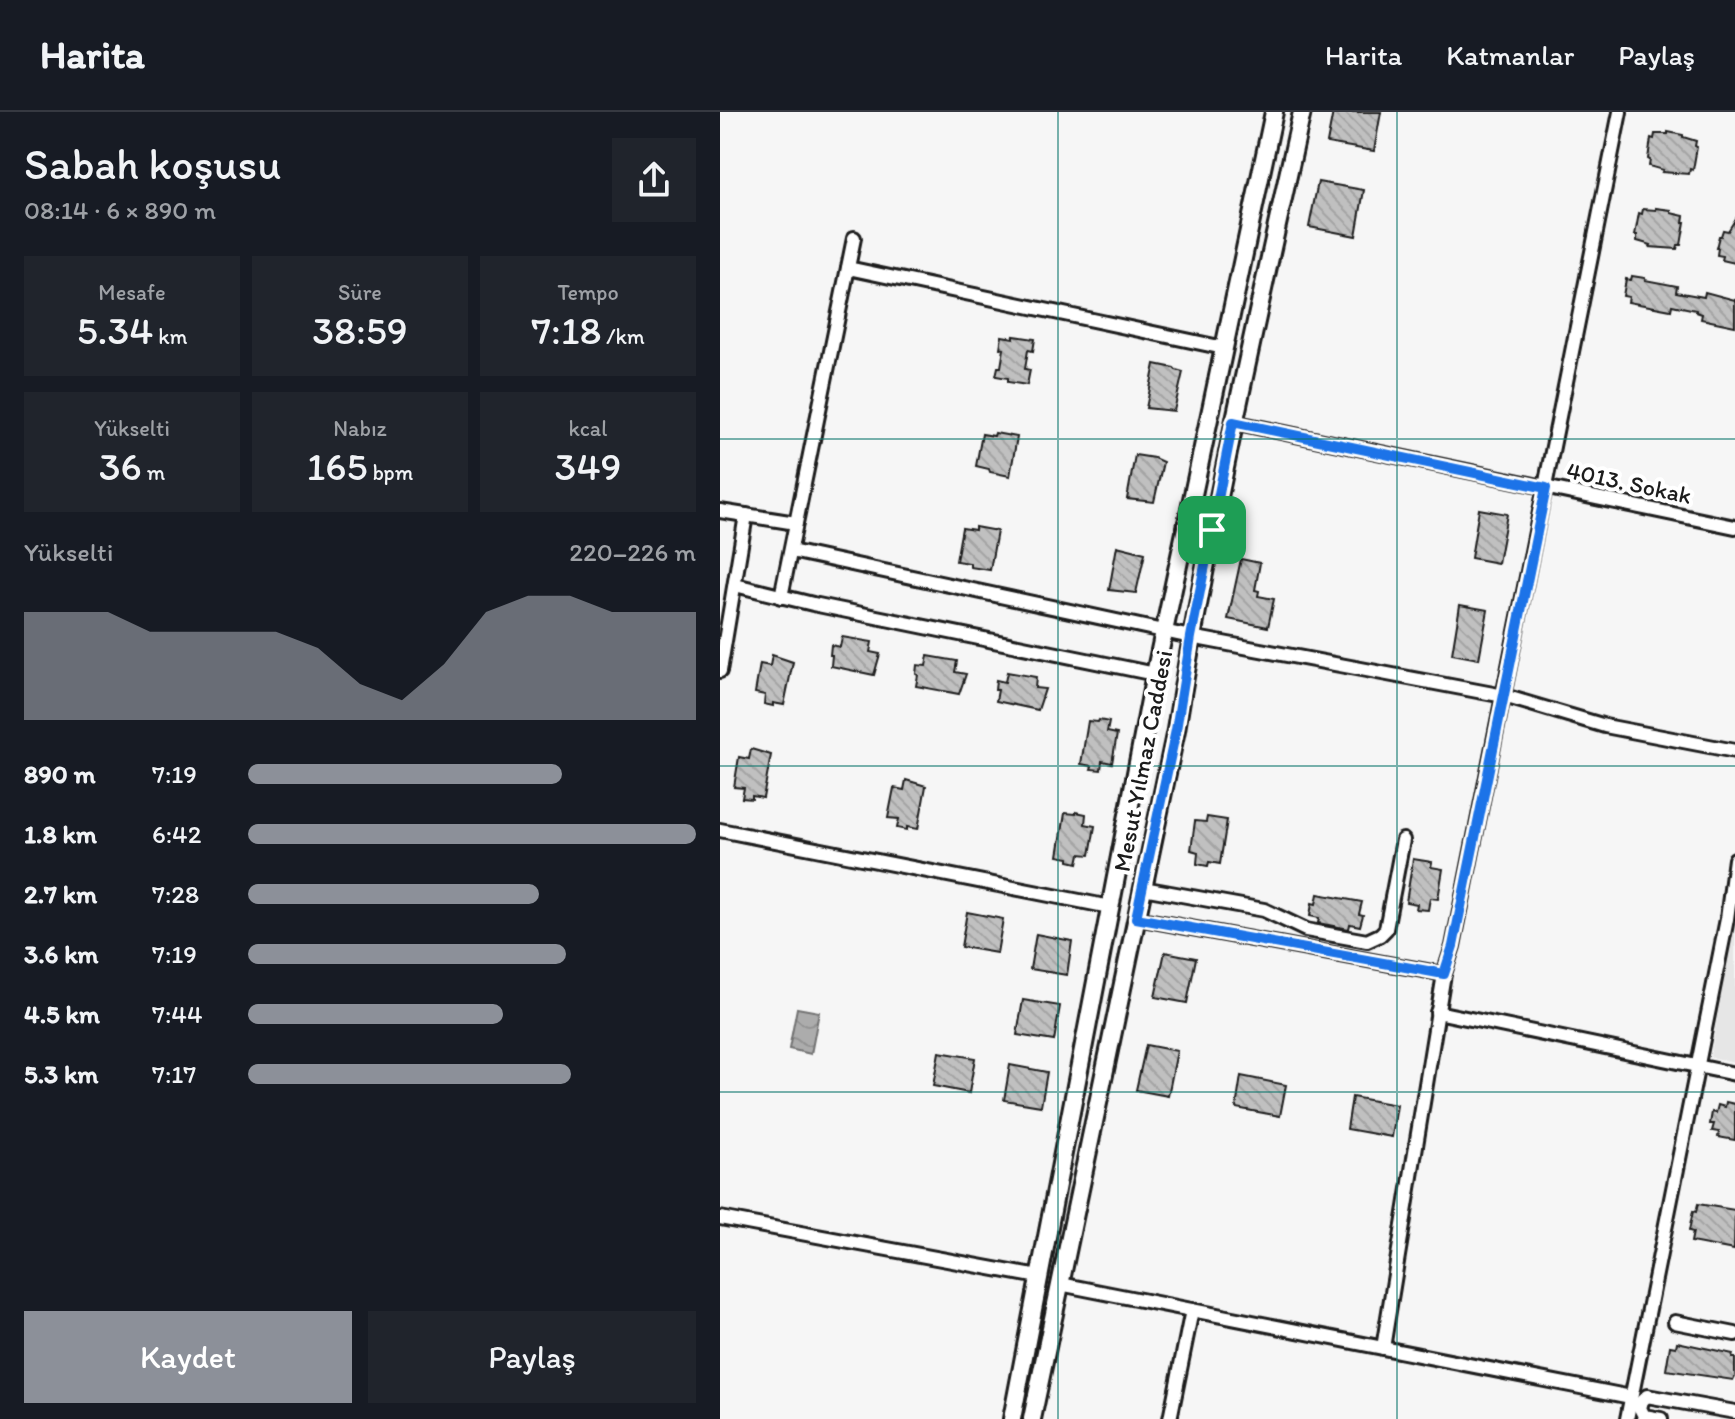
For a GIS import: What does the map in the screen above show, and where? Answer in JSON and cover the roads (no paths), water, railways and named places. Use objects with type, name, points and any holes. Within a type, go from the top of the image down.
[{"type":"main road","name":"Mesut Yılmaz Caddesi","points":[[1012,1419],[1155,674],[1274,112]]},
{"type":"main road","name":"Mesut Yılmaz Caddesi","points":[[1032,1419],[1176,730],[1233,422],[1302,112]]},
{"type":"street","points":[[1383,1348],[1444,974],[1453,946],[1620,112]]},
{"type":"street","points":[[781,597],[854,238]]},
{"type":"street","points":[[848,268],[1224,348]]},
{"type":"street","name":"4013. Sokak","points":[[1233,422],[1735,527]]},
{"type":"street","points":[[720,511],[796,523]]},
{"type":"street","points":[[720,671],[746,515]]},
{"type":"street","points":[[791,551],[1191,637],[1504,696],[1605,726],[1735,751]]},
{"type":"street","points":[[735,585],[1155,674]]},
{"type":"street","points":[[720,830],[1110,907]]},
{"type":"street","points":[[1143,888],[1255,908],[1306,930],[1367,941],[1386,929],[1403,840]]},
{"type":"street","points":[[1627,1419],[1727,919],[1735,859]]},
{"type":"street","points":[[1136,918],[1444,974]]},
{"type":"street","points":[[1437,1012],[1735,1074]]},
{"type":"street","points":[[720,1218],[1039,1277]]},
{"type":"street","points":[[1060,1284],[1631,1397]]},
{"type":"street","points":[[1170,1419],[1192,1310]]},
{"type":"street","points":[[1675,1322],[1735,1334]]},
{"type":"street","points":[[1661,1419],[1644,1416],[1640,1408],[1644,1398],[1647,1396],[1735,1412]]},
{"type":"water","points":[[797,1008],[819,1012],[811,1054],[789,1049]]}]
